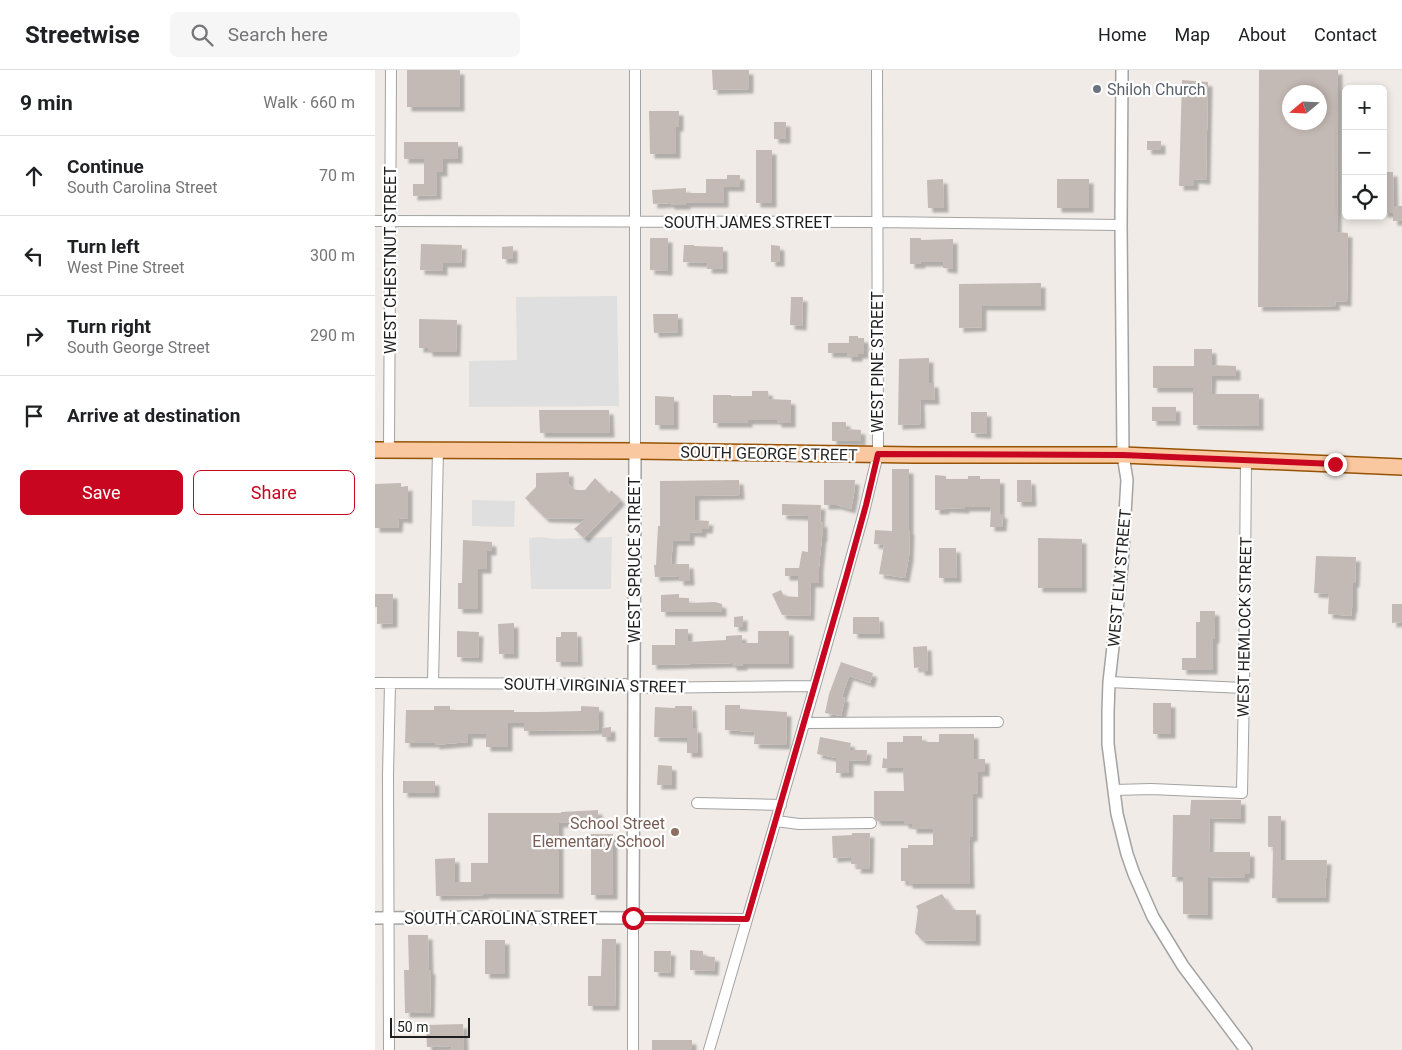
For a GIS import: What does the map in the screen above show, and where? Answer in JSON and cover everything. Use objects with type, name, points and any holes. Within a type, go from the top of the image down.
[{"type":"main road","name":"SOUTH GEORGE STREET","points":[[382,450],[1123,455],[1402,467]]},
{"type":"street","name":"WEST CHESTNUT STREET","points":[[382,450],[391,221],[391,70]]},
{"type":"street","name":"WEST SPRUCE STREET","points":[[633,1050],[635,70]]},
{"type":"street","name":"WEST PINE STREET","points":[[709,1050],[815,686],[866,505],[878,454],[877,70]]},
{"type":"street","name":"WEST ELM STREET","points":[[1122,70],[1123,455],[1127,480],[1122,566],[1109,682],[1108,744],[1117,814],[1127,854],[1153,917],[1183,966],[1246,1050]]},
{"type":"street","name":"SOUTH JAMES STREET","points":[[375,221],[877,222],[1121,225]]},
{"type":"street","points":[[433,683],[438,450]]},
{"type":"street","name":"WEST HEMLOCK STREET","points":[[1114,790],[1143,789],[1241,793],[1244,688],[1245,460]]},
{"type":"street","points":[[1109,682],[1244,688]]},
{"type":"street","name":"SOUTH VIRGINIA STREET","points":[[375,683],[625,684],[633,688],[815,686]]},
{"type":"street","points":[[389,1050],[388,769],[390,683]]},
{"type":"street","points":[[804,723],[998,722]]},
{"type":"street","points":[[697,803],[781,805]]},
{"type":"street","points":[[776,821],[799,824],[871,824]]},
{"type":"street","name":"SOUTH CAROLINA STREET","points":[[375,918],[747,919]]},
{"type":"shaded area","points":[[617,296],[619,406],[469,407],[469,361],[517,360],[516,297]]},
{"type":"shaded area","points":[[472,500],[515,501],[514,527],[472,526]]},
{"type":"shaded area","points":[[612,537],[611,589],[531,589],[529,538],[556,539]]},
{"type":"building","points":[[407,70],[460,70],[460,107],[407,107]]},
{"type":"building","points":[[712,70],[749,70],[749,89],[713,90]]},
{"type":"building","points":[[1259,70],[1338,70],[1337,232],[1348,233],[1347,302],[1335,301],[1336,306],[1258,307]]},
{"type":"building","points":[[1182,80],[1208,82],[1206,180],[1194,179],[1194,186],[1179,186]]},
{"type":"building","points":[[649,111],[679,111],[679,127],[676,127],[676,154],[650,154]]},
{"type":"building","points":[[774,122],[786,122],[786,139],[774,139]]},
{"type":"building","points":[[1147,141],[1161,141],[1161,150],[1147,150]]},
{"type":"building","points":[[404,142],[458,142],[458,159],[443,159],[443,172],[437,172],[437,195],[413,196],[413,184],[424,184],[424,159],[404,159]]},
{"type":"building","points":[[756,150],[772,150],[772,203],[756,203]]},
{"type":"building","points":[[1387,172],[1393,172],[1394,206],[1402,206],[1402,221],[1393,221],[1393,213],[1387,213]]},
{"type":"building","points":[[727,175],[740,175],[740,187],[724,187],[724,203],[653,204],[652,190],[686,188],[686,193],[706,193],[706,179],[727,179]]},
{"type":"building","points":[[943,179],[944,208],[928,208],[927,180]]},
{"type":"building","points":[[1057,179],[1089,179],[1089,208],[1057,208]]},
{"type":"building","points":[[650,238],[668,238],[668,271],[650,270]]},
{"type":"building","points":[[910,238],[921,238],[921,240],[953,239],[953,269],[943,268],[943,262],[910,264]]},
{"type":"building","points":[[421,244],[462,245],[461,263],[443,263],[443,271],[420,270]]},
{"type":"building","points":[[684,245],[723,247],[723,269],[707,269],[708,263],[683,262]]},
{"type":"building","points":[[771,245],[780,246],[780,262],[771,262]]},
{"type":"building","points":[[513,246],[513,259],[502,259],[502,247]]},
{"type":"building","points":[[1041,283],[1041,306],[982,306],[982,327],[959,328],[959,284]]},
{"type":"building","points":[[791,297],[803,297],[802,326],[790,325]]},
{"type":"building","points":[[653,314],[678,314],[678,332],[654,333]]},
{"type":"building","points":[[419,319],[457,320],[456,352],[428,352],[428,348],[419,348]]},
{"type":"building","points":[[849,336],[864,338],[864,354],[858,354],[858,357],[847,357],[847,353],[828,353],[828,343],[849,343]]},
{"type":"building","points":[[1194,349],[1212,349],[1212,365],[1236,366],[1236,376],[1212,376],[1211,394],[1259,394],[1259,426],[1193,425],[1193,388],[1153,388],[1153,366],[1194,366]]},
{"type":"building","points":[[929,358],[929,383],[934,383],[935,400],[920,400],[921,424],[898,425],[899,359]]},
{"type":"building","points":[[752,391],[768,391],[769,399],[791,400],[791,423],[777,423],[777,420],[748,420],[748,423],[713,423],[713,395],[752,396]]},
{"type":"building","points":[[655,396],[674,397],[674,425],[655,425]]},
{"type":"building","points":[[1152,407],[1176,407],[1176,421],[1152,421]]},
{"type":"building","points":[[539,410],[609,410],[610,433],[540,433]]},
{"type":"building","points":[[971,412],[987,412],[987,434],[971,433]]},
{"type":"building","points":[[832,422],[846,422],[846,429],[861,430],[861,441],[832,441]]},
{"type":"building","points":[[892,469],[909,469],[910,530],[909,557],[905,578],[879,574],[884,545],[874,544],[875,530],[892,531]]},
{"type":"building","points":[[569,472],[569,484],[575,490],[585,490],[595,478],[609,493],[611,490],[621,500],[584,538],[574,529],[585,519],[545,518],[525,498],[536,487],[536,473]]},
{"type":"building","points":[[935,475],[946,476],[946,479],[968,479],[968,476],[980,476],[980,479],[1000,479],[1000,514],[1003,514],[1002,527],[990,527],[991,507],[935,510]]},
{"type":"building","points":[[739,480],[740,495],[695,496],[695,520],[709,521],[708,529],[702,529],[702,533],[690,532],[690,541],[673,541],[671,564],[689,564],[690,581],[679,581],[679,576],[655,577],[654,565],[656,565],[658,526],[660,526],[660,481]]},
{"type":"building","points":[[824,480],[855,480],[851,509],[837,505],[824,505]]},
{"type":"building","points":[[1017,480],[1031,480],[1032,502],[1017,502]]},
{"type":"building","points":[[401,483],[401,487],[408,486],[408,519],[399,518],[398,528],[375,528],[375,484]]},
{"type":"building","points":[[782,504],[821,505],[820,523],[823,522],[823,537],[819,583],[811,583],[810,616],[782,615],[772,594],[781,590],[784,596],[798,597],[798,576],[785,576],[785,568],[799,568],[802,551],[808,552],[808,516],[782,515]]},
{"type":"building","points":[[1038,538],[1082,539],[1082,588],[1038,588]]},
{"type":"building","points":[[463,540],[492,542],[492,551],[487,551],[487,569],[478,569],[478,609],[458,609],[458,583],[462,583]]},
{"type":"building","points":[[939,548],[956,548],[957,578],[939,578]]},
{"type":"building","points":[[1316,556],[1356,557],[1351,616],[1328,614],[1329,594],[1314,593]]},
{"type":"building","points":[[375,594],[393,594],[393,623],[377,624]]},
{"type":"building","points":[[679,594],[679,598],[689,598],[689,603],[715,602],[722,604],[722,612],[661,612],[661,595]]},
{"type":"building","points":[[1392,604],[1402,604],[1402,622],[1392,623]]},
{"type":"building","points":[[1200,611],[1215,611],[1213,670],[1182,670],[1182,658],[1196,658],[1196,622],[1200,622]]},
{"type":"building","points":[[743,616],[743,627],[734,627],[734,617]]},
{"type":"building","points":[[853,617],[879,617],[880,634],[853,634]]},
{"type":"building","points":[[514,623],[514,654],[499,654],[498,624]]},
{"type":"building","points":[[675,629],[688,629],[688,642],[726,640],[726,636],[742,635],[742,643],[758,643],[758,631],[789,631],[789,664],[743,664],[743,666],[732,666],[732,663],[652,665],[652,645],[675,645]]},
{"type":"building","points":[[457,631],[479,632],[478,658],[457,657]]},
{"type":"building","points":[[561,632],[577,632],[578,662],[556,662],[556,637],[561,637]]},
{"type":"building","points":[[927,646],[928,671],[920,671],[920,667],[914,668],[913,647]]},
{"type":"building","points":[[841,662],[873,673],[870,683],[849,676],[842,697],[845,698],[841,716],[825,713],[829,694]]},
{"type":"building","points":[[1153,703],[1171,703],[1171,734],[1153,734]]},
{"type":"building","points":[[725,705],[740,705],[740,709],[787,712],[786,745],[754,744],[755,732],[725,730]]},
{"type":"building","points":[[434,706],[450,706],[450,710],[514,710],[514,712],[581,711],[581,706],[599,707],[599,730],[524,731],[524,723],[508,723],[508,747],[486,747],[486,734],[468,734],[468,742],[435,745],[435,743],[405,743],[406,710],[434,710]]},
{"type":"building","points":[[675,706],[692,706],[693,728],[697,728],[698,753],[687,753],[687,738],[654,737],[655,707],[675,708]]},
{"type":"building","points":[[611,727],[611,737],[602,737],[602,728]]},
{"type":"building","points":[[939,734],[974,734],[974,759],[985,759],[985,772],[978,772],[978,794],[973,793],[973,837],[970,837],[969,841],[970,884],[908,884],[908,881],[901,881],[901,848],[908,848],[908,845],[933,845],[933,829],[912,829],[912,824],[904,824],[904,821],[877,821],[874,817],[874,791],[904,791],[903,768],[882,768],[883,758],[887,759],[887,742],[903,742],[903,736],[922,736],[922,742],[939,742]]},
{"type":"building","points":[[820,737],[851,743],[849,750],[867,750],[866,761],[849,760],[849,773],[836,773],[836,758],[817,754]]},
{"type":"building","points":[[658,765],[672,766],[672,785],[657,785]]},
{"type":"building","points":[[403,781],[435,781],[435,793],[403,793]]},
{"type":"building","points":[[1191,800],[1241,800],[1241,819],[1210,818],[1209,852],[1250,852],[1250,874],[1245,874],[1245,878],[1208,877],[1208,915],[1183,914],[1183,877],[1172,877],[1173,815],[1190,815]]},
{"type":"building","points":[[598,810],[598,821],[559,823],[559,894],[436,896],[435,859],[455,858],[455,882],[471,882],[471,863],[488,863],[488,813],[561,813]]},
{"type":"building","points":[[1268,816],[1281,816],[1281,860],[1327,860],[1325,898],[1272,898],[1273,847],[1268,847]]},
{"type":"building","points":[[852,833],[870,833],[869,869],[856,869],[857,864],[851,864],[851,857],[833,858],[832,836],[852,835]]},
{"type":"building","points":[[591,834],[613,834],[613,895],[591,895]]},
{"type":"building","points":[[942,894],[953,910],[976,910],[976,941],[922,940],[915,933],[918,910],[916,906]]},
{"type":"building","points":[[408,935],[428,935],[429,970],[431,970],[430,1013],[405,1013],[404,970],[409,970]]},
{"type":"building","points":[[602,939],[616,939],[615,1006],[588,1006],[588,976],[601,976]]},
{"type":"building","points":[[485,940],[505,940],[505,974],[485,974]]},
{"type":"building","points":[[690,950],[703,951],[703,956],[715,957],[714,971],[690,970]]},
{"type":"building","points":[[654,951],[671,951],[670,973],[654,972]]},
{"type":"building","points":[[463,1024],[464,1050],[452,1050],[451,1046],[427,1047],[426,1025]]},
{"type":"building","points":[[652,1040],[692,1040],[692,1050],[652,1050]]},
{"type":"place","name":"Shiloh Church","points":[[1097,89]]},
{"type":"place","name":"School Street Elementary School","points":[[675,832]]},
{"type":"route","points":[[633,918],[747,919],[847,574],[878,454],[1123,455],[1335,464]]}]
